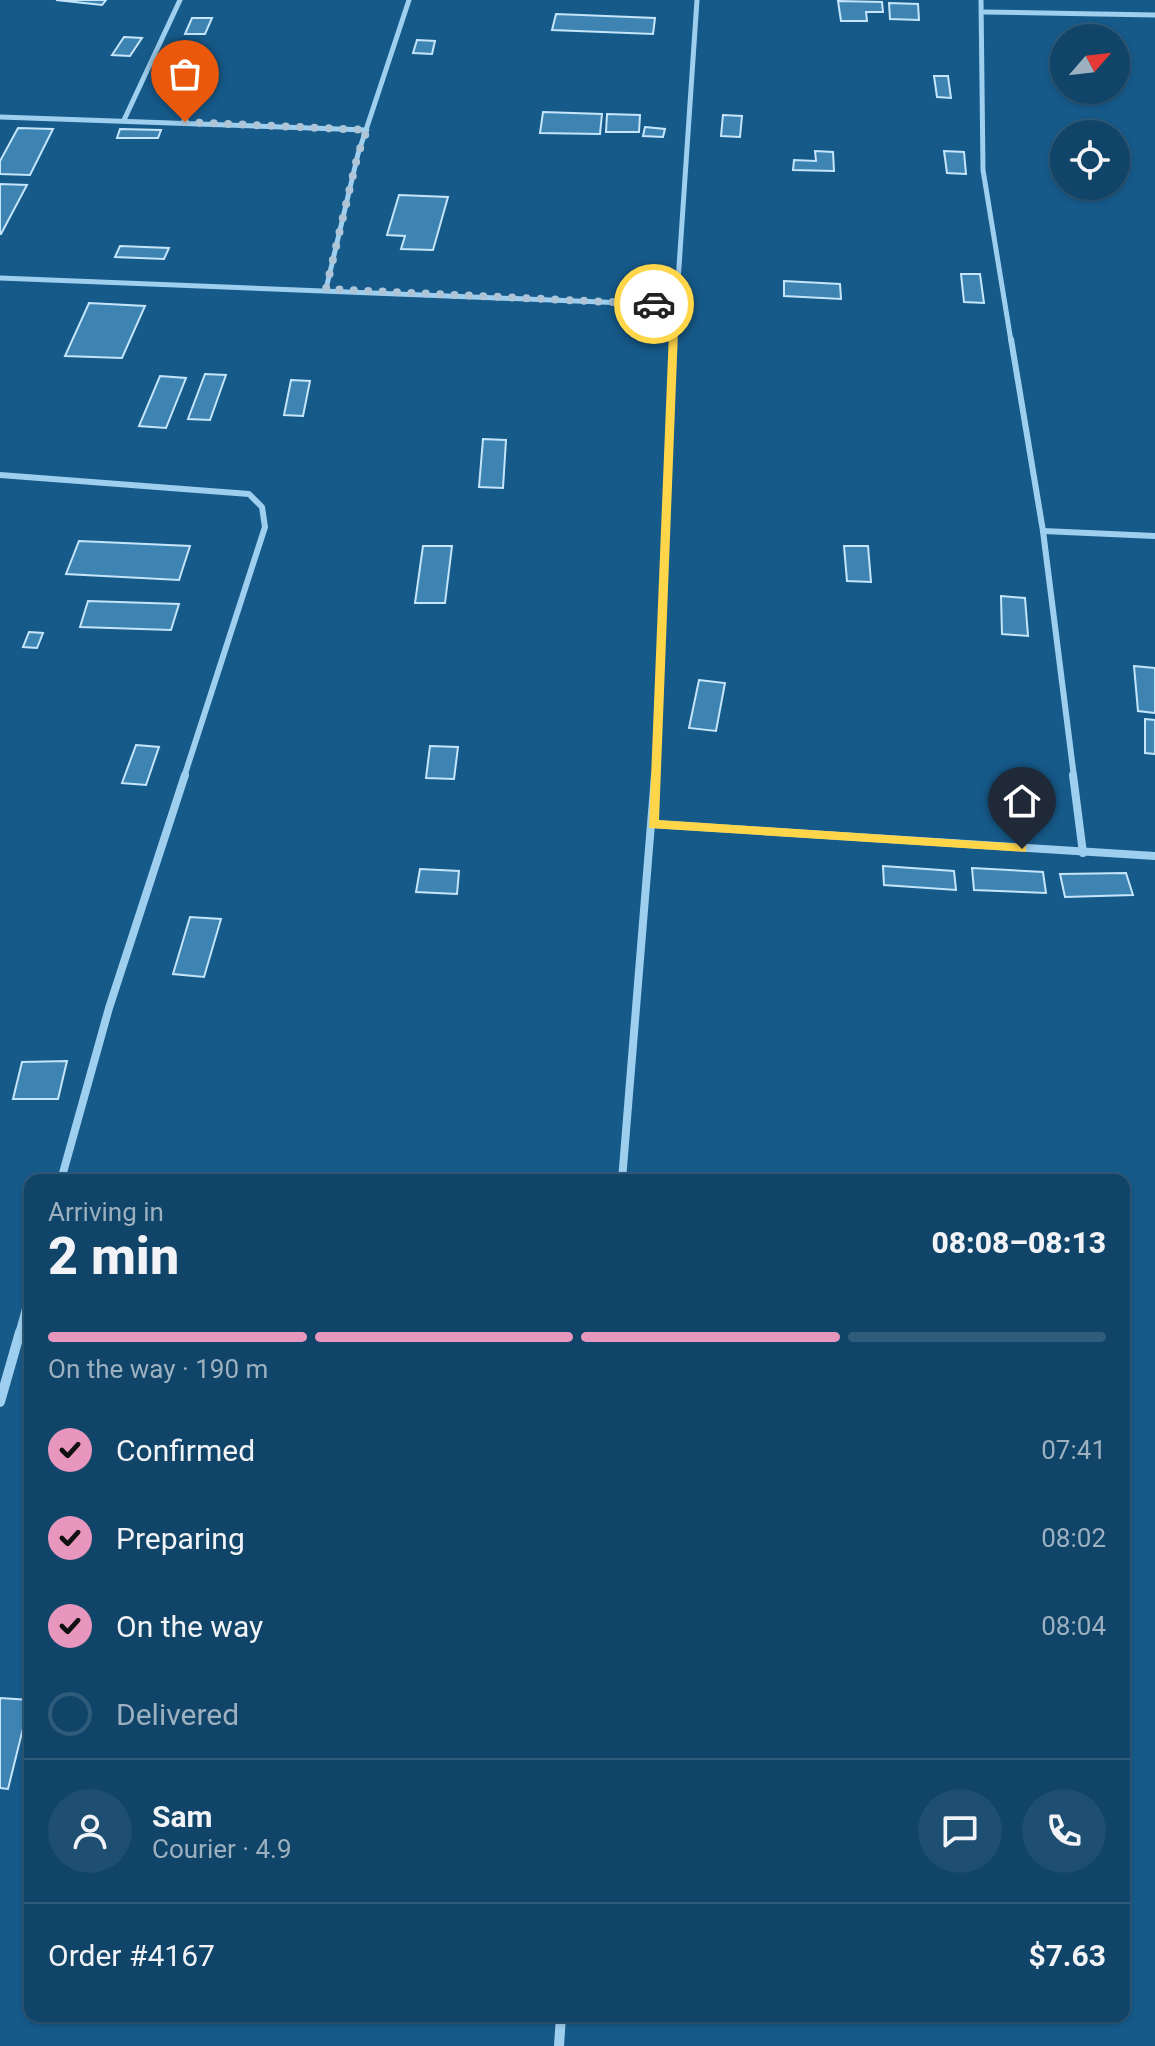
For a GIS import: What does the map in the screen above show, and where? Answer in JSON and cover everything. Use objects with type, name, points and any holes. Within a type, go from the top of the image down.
[{"type":"street","points":[[124,120],[180,0]]},
{"type":"street","points":[[326,289],[358,154],[409,0]]},
{"type":"street","points":[[623,1174],[653,824],[675,305],[686,194],[697,0]]},
{"type":"street","points":[[981,0],[984,12],[983,170],[1043,531],[1083,853]]},
{"type":"street","points":[[984,12],[1155,15]]},
{"type":"street","points":[[0,117],[367,130]]},
{"type":"street","points":[[0,278],[675,305]]},
{"type":"street","points":[[0,475],[249,494],[262,507],[265,527],[109,1008],[63,1174]]},
{"type":"street","points":[[1043,531],[1155,536]]},
{"type":"street","points":[[653,824],[1155,856]]},
{"type":"street","points":[[0,1402],[24,1316]]},
{"type":"street","points":[[559,2046],[561,2022]]},
{"type":"building","points":[[56,0],[106,0],[102,5]]},
{"type":"building","points":[[838,1],[882,2],[883,12],[866,12],[867,21],[841,21]]},
{"type":"building","points":[[889,3],[918,4],[919,20],[890,19]]},
{"type":"building","points":[[556,14],[655,18],[653,34],[552,30]]},
{"type":"building","points":[[192,18],[212,18],[205,34],[185,34]]},
{"type":"building","points":[[124,37],[142,38],[130,56],[112,55]]},
{"type":"building","points":[[417,40],[435,41],[432,54],[413,53]]},
{"type":"building","points":[[934,76],[948,76],[951,98],[937,97]]},
{"type":"building","points":[[543,112],[602,114],[600,134],[540,133]]},
{"type":"building","points":[[607,114],[640,115],[639,132],[606,132]]},
{"type":"building","points":[[723,115],[742,116],[740,137],[721,136]]},
{"type":"building","points":[[645,127],[665,129],[663,137],[643,136]]},
{"type":"building","points":[[18,128],[53,129],[30,175],[0,174],[0,161]]},
{"type":"building","points":[[120,129],[161,130],[158,138],[117,138]]},
{"type":"building","points":[[815,151],[833,152],[834,171],[793,170],[794,160],[816,161]]},
{"type":"building","points":[[944,151],[964,152],[966,174],[947,173]]},
{"type":"building","points":[[0,184],[27,185],[1,234],[0,234]]},
{"type":"building","points":[[399,195],[448,197],[433,250],[401,249],[405,236],[387,235]]},
{"type":"building","points":[[120,246],[169,248],[164,259],[115,257]]},
{"type":"building","points":[[961,274],[980,274],[984,303],[964,302]]},
{"type":"building","points":[[784,281],[840,284],[841,299],[784,296]]},
{"type":"building","points":[[89,303],[145,306],[122,358],[65,356]]},
{"type":"building","points":[[205,374],[226,375],[210,420],[188,419]]},
{"type":"building","points":[[160,376],[186,378],[166,428],[139,426]]},
{"type":"building","points":[[291,380],[310,381],[303,416],[284,415]]},
{"type":"building","points":[[483,439],[506,440],[503,488],[479,487]]},
{"type":"building","points":[[79,541],[190,546],[179,580],[66,574]]},
{"type":"building","points":[[423,546],[452,546],[445,603],[415,603]]},
{"type":"building","points":[[844,546],[868,546],[871,582],[847,581]]},
{"type":"building","points":[[1001,596],[1025,598],[1028,636],[1002,634]]},
{"type":"building","points":[[88,601],[179,604],[171,630],[80,627]]},
{"type":"building","points":[[29,632],[43,633],[37,648],[23,647]]},
{"type":"building","points":[[1134,666],[1155,668],[1155,713],[1138,711]]},
{"type":"building","points":[[699,680],[725,683],[716,731],[689,728]]},
{"type":"building","points":[[1145,719],[1155,720],[1155,754],[1145,753]]},
{"type":"building","points":[[136,745],[159,747],[146,785],[122,783]]},
{"type":"building","points":[[430,746],[458,747],[454,779],[426,778]]},
{"type":"building","points":[[883,866],[954,871],[956,890],[884,885]]},
{"type":"building","points":[[972,868],[1043,872],[1046,893],[974,890]]},
{"type":"building","points":[[420,869],[459,871],[457,894],[416,892]]},
{"type":"building","points":[[1126,873],[1133,895],[1065,897],[1060,874]]},
{"type":"building","points":[[190,917],[221,919],[204,977],[173,974]]},
{"type":"building","points":[[67,1061],[58,1099],[13,1099],[22,1062]]},
{"type":"building","points":[[0,1698],[24,1700],[24,1724],[8,1789],[0,1788]]},
{"type":"way so far","points":[[185,122],[367,130],[358,154],[326,289],[654,304]]},
{"type":"route","points":[[654,304],[675,305],[653,824],[1022,849]]}]
